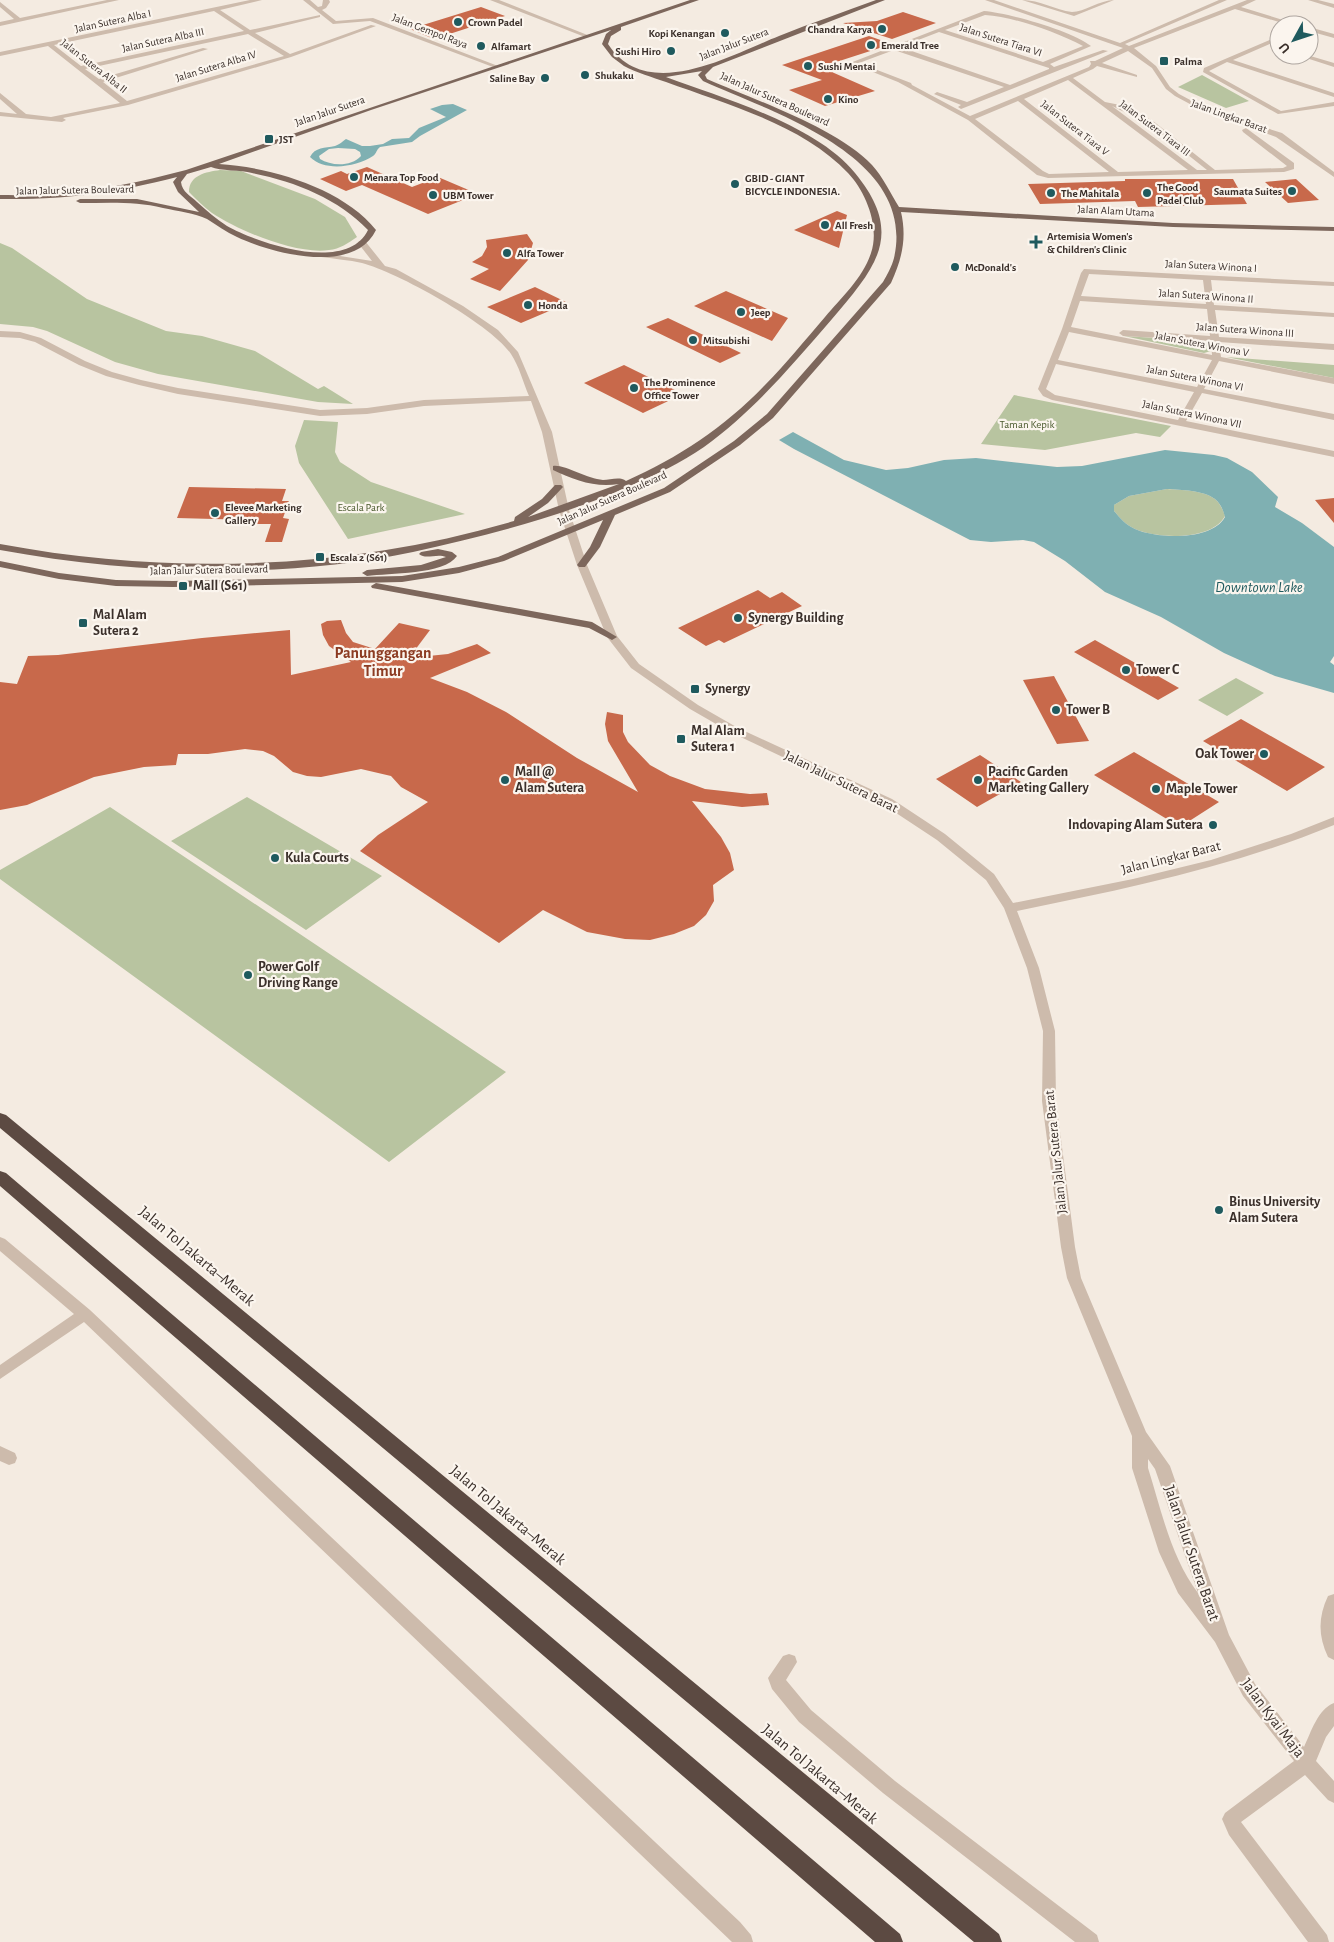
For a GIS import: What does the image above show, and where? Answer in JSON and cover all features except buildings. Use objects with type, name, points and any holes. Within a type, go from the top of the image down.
[{"type":"highway","name":"Jalan Tol Jakarta–Merak","points":[[0,1119],[991,1942]]},
{"type":"highway","points":[[0,1177],[892,1942]]},
{"type":"main road","name":"Jalan Jalur Sutera","points":[[0,197],[89,193],[183,174],[495,66],[696,0]]},
{"type":"main road","name":"Jalan Jalur Sutera","points":[[660,12],[651,18],[614,31],[608,35],[605,44],[611,55],[620,62],[654,75],[675,74],[710,66],[882,0]]},
{"type":"main road","name":"Jalan Jalur Sutera Boulevard","points":[[0,564],[59,576],[116,583],[173,584],[402,579],[459,570],[501,559],[667,490],[737,442],[770,416],[887,283],[898,258],[901,236],[897,209],[870,167],[818,130],[705,80],[701,75],[710,66]]},
{"type":"main road","name":"Jalan Jalur Sutera Boulevard","points":[[0,547],[126,566],[222,568],[323,562],[410,550],[564,510],[645,476],[680,458],[748,407],[792,361],[863,278],[875,257],[879,235],[874,212],[864,190],[850,170],[828,152],[768,119],[654,75]]},
{"type":"main road","points":[[204,166],[246,169],[299,184],[335,201],[372,230],[362,243]]},
{"type":"main road","points":[[183,174],[177,182],[179,190],[209,218]]},
{"type":"main road","name":"Jalan Jalur Sutera Boulevard","points":[[0,203],[123,200],[162,205],[209,218]]},
{"type":"main road","name":"Jalan Alam Utama","points":[[897,209],[1173,225],[1334,229]]},
{"type":"main road","name":"Jalan Jalur Sutera Barat","points":[[209,218],[237,233],[278,249],[301,254],[321,255],[336,253],[362,243]]},
{"type":"main road","points":[[556,468],[586,482],[610,483],[645,476]]},
{"type":"main road","points":[[508,526],[545,501],[558,487]]},
{"type":"main road","points":[[582,565],[595,547],[610,515]]},
{"type":"main road","points":[[323,562],[394,559],[438,552],[452,556],[450,560],[430,566],[390,569],[323,580]]},
{"type":"main road","points":[[323,580],[393,588],[592,625],[612,637]]},
{"type":"street","points":[[6,0],[0,3],[4,10],[19,20]]},
{"type":"street","points":[[0,24],[100,1],[116,0]]},
{"type":"street","name":"Jalan Sutera Alba I","points":[[0,54],[259,0]]},
{"type":"street","name":"Jalan Gempol Raya","points":[[308,0],[317,12],[335,23],[371,19],[495,66]]},
{"type":"street","points":[[251,33],[317,12],[328,2],[326,0]]},
{"type":"street","points":[[493,0],[587,36]]},
{"type":"street","name":"Jalan Lingkar Barat","points":[[988,0],[1129,48],[1154,67],[1168,88],[1177,95],[1205,110],[1279,135],[1334,176]]},
{"type":"street","points":[[1025,0],[1074,14],[1112,0]]},
{"type":"street","points":[[1210,0],[1221,1],[1269,17]]},
{"type":"street","points":[[970,119],[1091,68],[1096,63],[1129,48],[1253,0]]},
{"type":"street","points":[[1312,0],[1334,6]]},
{"type":"street","points":[[954,110],[1056,68],[1085,59],[1221,1]]},
{"type":"street","name":"Jalan Sutera Alba IV","points":[[216,10],[289,56]]},
{"type":"street","points":[[968,104],[901,82],[853,63],[984,13],[993,13],[1036,26],[1088,46],[1044,64]]},
{"type":"street","points":[[520,17],[577,39]]},
{"type":"street","points":[[289,56],[373,26]]},
{"type":"street","name":"Jalan Sutera Tiara VI","points":[[939,30],[1056,68]]},
{"type":"street","points":[[1319,32],[1334,36]]},
{"type":"street","name":"Jalan Sutera Alba III","points":[[80,68],[251,33]]},
{"type":"street","name":"Jalan Sutera Alba III","points":[[98,82],[251,33]]},
{"type":"street","points":[[1269,42],[1227,60],[1206,70],[1206,72],[1276,112],[1287,113],[1334,104]]},
{"type":"street","name":"Jalan Sutera Alba II","points":[[49,44],[126,104]]},
{"type":"street","points":[[1264,44],[1269,46]]},
{"type":"street","points":[[893,47],[1010,87]]},
{"type":"street","name":"Jalan Sutera Alba IV","points":[[0,114],[54,118],[66,121],[80,120],[105,110],[289,56]]},
{"type":"street","points":[[1085,59],[1135,76]]},
{"type":"street","points":[[1227,60],[1313,87],[1333,96]]},
{"type":"street","points":[[1319,61],[1334,66]]},
{"type":"street","points":[[1032,78],[1050,85]]},
{"type":"street","name":"Jalan Sutera Tiara III","points":[[1068,78],[1196,173]]},
{"type":"street","points":[[901,82],[970,119],[1044,175],[1196,173],[1284,170],[1291,167],[1291,165],[1246,130]]},
{"type":"street","points":[[0,95],[24,116]]},
{"type":"street","name":"Jalan Sutera Tiara V","points":[[1018,98],[1117,175]]},
{"type":"street","name":"Jalan Sutera Tiara III","points":[[1100,101],[1124,107],[1164,132],[1214,172]]},
{"type":"street","name":"Jalan Jalur Sutera Barat","points":[[362,243],[383,267]]},
{"type":"street","name":"Jalan Jalur Sutera Barat","points":[[321,255],[362,260],[383,267],[460,308],[494,332],[514,352],[547,432],[564,510],[582,565],[612,637],[635,666],[694,707],[734,730],[888,802],[934,832],[990,877],[1010,908],[1033,968],[1049,1031],[1049,1101],[1068,1247],[1074,1278],[1140,1436],[1162,1466],[1220,1637]]},
{"type":"street","name":"Jalan Sutera Winona I","points":[[1077,298],[1084,273],[1088,271],[1334,284]]},
{"type":"street","points":[[1181,423],[1217,358],[1207,278]]},
{"type":"street","points":[[1052,361],[1077,298]]},
{"type":"street","name":"Jalan Sutera Winona II","points":[[1077,298],[1334,315]]},
{"type":"street","name":"Jalan Sutera Winona III","points":[[1066,329],[1334,347]]},
{"type":"street","name":"Jalan Sutera Winona V","points":[[1066,329],[1334,381]]},
{"type":"street","points":[[0,334],[20,335],[38,340],[82,363],[139,382],[178,391],[320,413],[368,411],[424,403],[534,398]]},
{"type":"street","name":"Jalan Sutera Winona VI","points":[[1052,361],[1334,417]]},
{"type":"street","name":"Jalan Sutera Winona VII","points":[[1052,361],[1042,389],[1046,394],[1334,454]]},
{"type":"street","name":"Jalan Lingkar Barat","points":[[1010,908],[1161,878],[1213,865],[1292,840],[1334,821]]},
{"type":"street","points":[[0,1243],[85,1314],[733,1929],[744,1942]]},
{"type":"street","points":[[0,1374],[85,1314]]},
{"type":"street","name":"Jalan Jalur Sutera Barat","points":[[1140,1436],[1140,1468],[1167,1552],[1184,1588],[1220,1637]]},
{"type":"street","points":[[1334,1601],[1327,1619],[1328,1633],[1334,1652]]},
{"type":"street","name":"Jalan Kyai Maja","points":[[1220,1637],[1249,1690],[1306,1763],[1334,1794]]},
{"type":"street","points":[[788,1662],[777,1678],[778,1684],[805,1716],[889,1787],[1090,1942]]},
{"type":"street","points":[[1320,1942],[1235,1829],[1232,1819],[1306,1763],[1320,1731],[1334,1710]]},
{"type":"green space","points":[[1202,75],[1249,101],[1226,108],[1178,87]]},
{"type":"green space","points":[[220,170],[241,171],[315,199],[345,217],[357,237],[337,248],[316,251],[285,245],[237,227],[212,213],[189,192],[192,182],[199,175]]},
{"type":"green space","points":[[0,243],[12,248],[87,299],[166,331],[202,336],[255,351],[318,389],[324,386],[353,404],[318,402],[158,374],[115,362],[47,331],[33,327],[0,324]]},
{"type":"green space","points":[[1124,336],[1203,341],[1210,344],[1211,351],[1204,353]]},
{"type":"green space","points":[[1226,357],[1334,365],[1334,378]]},
{"type":"green space","name":"Taman Kepik","points":[[1014,395],[1171,426],[1160,437],[1136,433],[1045,450],[981,444]]},
{"type":"green space","name":"Escala Park","points":[[304,420],[338,422],[335,452],[340,462],[371,482],[465,514],[348,539],[299,463],[295,446]]},
{"type":"green space","points":[[1167,489],[1192,491],[1210,496],[1218,502],[1225,516],[1209,530],[1197,534],[1170,536],[1157,535],[1135,529],[1121,519],[1114,511],[1114,505],[1129,496]]},
{"type":"green space","points":[[1236,678],[1264,693],[1227,716],[1198,700]]},
{"type":"green space","name":"Kula Courts","points":[[247,797],[382,876],[306,930],[171,841]]},
{"type":"green space","name":"Power Golf Driving Range","points":[[110,807],[506,1072],[389,1162],[0,879],[0,870]]},
{"type":"water","points":[[453,104],[467,110],[412,142],[380,147],[373,156],[358,163],[341,166],[324,165],[310,157],[317,150],[335,146],[346,139],[362,146],[370,146],[383,144],[392,139],[409,138],[419,128],[446,117],[430,109]],"holes":[[[329,149],[355,149],[360,152],[361,156],[347,164],[330,163],[320,159],[319,156]]]},
{"type":"water","name":"Downtown Lake","points":[[793,432],[844,460],[886,470],[908,468],[944,460],[976,458],[1057,467],[1082,466],[1165,450],[1227,458],[1252,472],[1278,497],[1275,507],[1302,523],[1334,547],[1334,656],[1330,662],[1334,665],[1334,693],[1275,676],[1224,653],[1161,617],[1105,592],[1065,561],[1034,542],[1023,540],[991,542],[970,540],[779,440]],"holes":[[[1167,489],[1198,492],[1210,496],[1219,503],[1225,517],[1218,525],[1209,530],[1197,534],[1170,536],[1157,535],[1135,529],[1121,519],[1114,511],[1114,505],[1129,496]]]},
{"type":"place","name":"Crown Padel","points":[[458,22]]},
{"type":"place","name":"Chandra Karya","points":[[882,29]]},
{"type":"place","name":"Kopi Kenangan","points":[[725,33]]},
{"type":"place","name":"Emerald Tree","points":[[871,45]]},
{"type":"place","name":"Alfamart","points":[[481,46]]},
{"type":"place","name":"Sushi Hiro","points":[[671,51]]},
{"type":"place","name":"Palma","points":[[1164,61]]},
{"type":"place","name":"Sushi Mentai","points":[[808,66]]},
{"type":"place","name":"Shukaku","points":[[585,75]]},
{"type":"place","name":"Saline Bay","points":[[545,78]]},
{"type":"place","name":"Kino","points":[[828,99]]},
{"type":"place","name":"JST","points":[[269,139]]},
{"type":"place","name":"Menara Top Food","points":[[354,177]]},
{"type":"place","name":"GBID - GIANT BICYCLE INDONESIA.","points":[[735,184]]},
{"type":"place","name":"Saumata Suites","points":[[1292,191]]},
{"type":"place","name":"The Mahitala","points":[[1051,193]]},
{"type":"place","name":"The Good Padel Club","points":[[1147,193]]},
{"type":"place","name":"UBM Tower","points":[[433,195]]},
{"type":"place","name":"All Fresh","points":[[825,225]]},
{"type":"place","name":"Artemisia Women's & Children's Clinic","points":[[1036,242]]},
{"type":"place","name":"Alfa Tower","points":[[507,253]]},
{"type":"place","name":"McDonald's","points":[[955,267]]},
{"type":"place","name":"Honda","points":[[528,305]]},
{"type":"place","name":"Jeep","points":[[741,312]]},
{"type":"place","name":"Mitsubishi","points":[[693,340]]},
{"type":"place","name":"The Prominence Office Tower","points":[[634,388]]},
{"type":"place","name":"Elevee Marketing Gallery","points":[[215,513]]},
{"type":"place","name":"Escala 2 (S61)","points":[[320,557]]},
{"type":"place","name":"Mall (S61)","points":[[183,586]]},
{"type":"place","name":"Synergy Building","points":[[738,618]]},
{"type":"place","name":"Mal Alam Sutera 2","points":[[83,623]]},
{"type":"place","name":"Tower C","points":[[1126,670]]},
{"type":"place","name":"Synergy","points":[[695,689]]},
{"type":"place","name":"Tower B","points":[[1056,710]]},
{"type":"place","name":"Mal Alam Sutera 1","points":[[681,739]]},
{"type":"place","name":"Oak Tower","points":[[1264,754]]},
{"type":"place","name":"Mall @ Alam Sutera","points":[[505,780]]},
{"type":"place","name":"Pacific Garden Marketing Gallery","points":[[978,780]]},
{"type":"place","name":"Maple Tower","points":[[1156,789]]},
{"type":"place","name":"Indovaping Alam Sutera","points":[[1213,825]]},
{"type":"place","name":"Kula Courts","points":[[275,858]]},
{"type":"place","name":"Power Golf Driving Range","points":[[248,975]]},
{"type":"place","name":"Binus University Alam Sutera","points":[[1219,1210]]},
{"type":"district","name":"Panunggangan Timur","points":[[383,662]]}]
